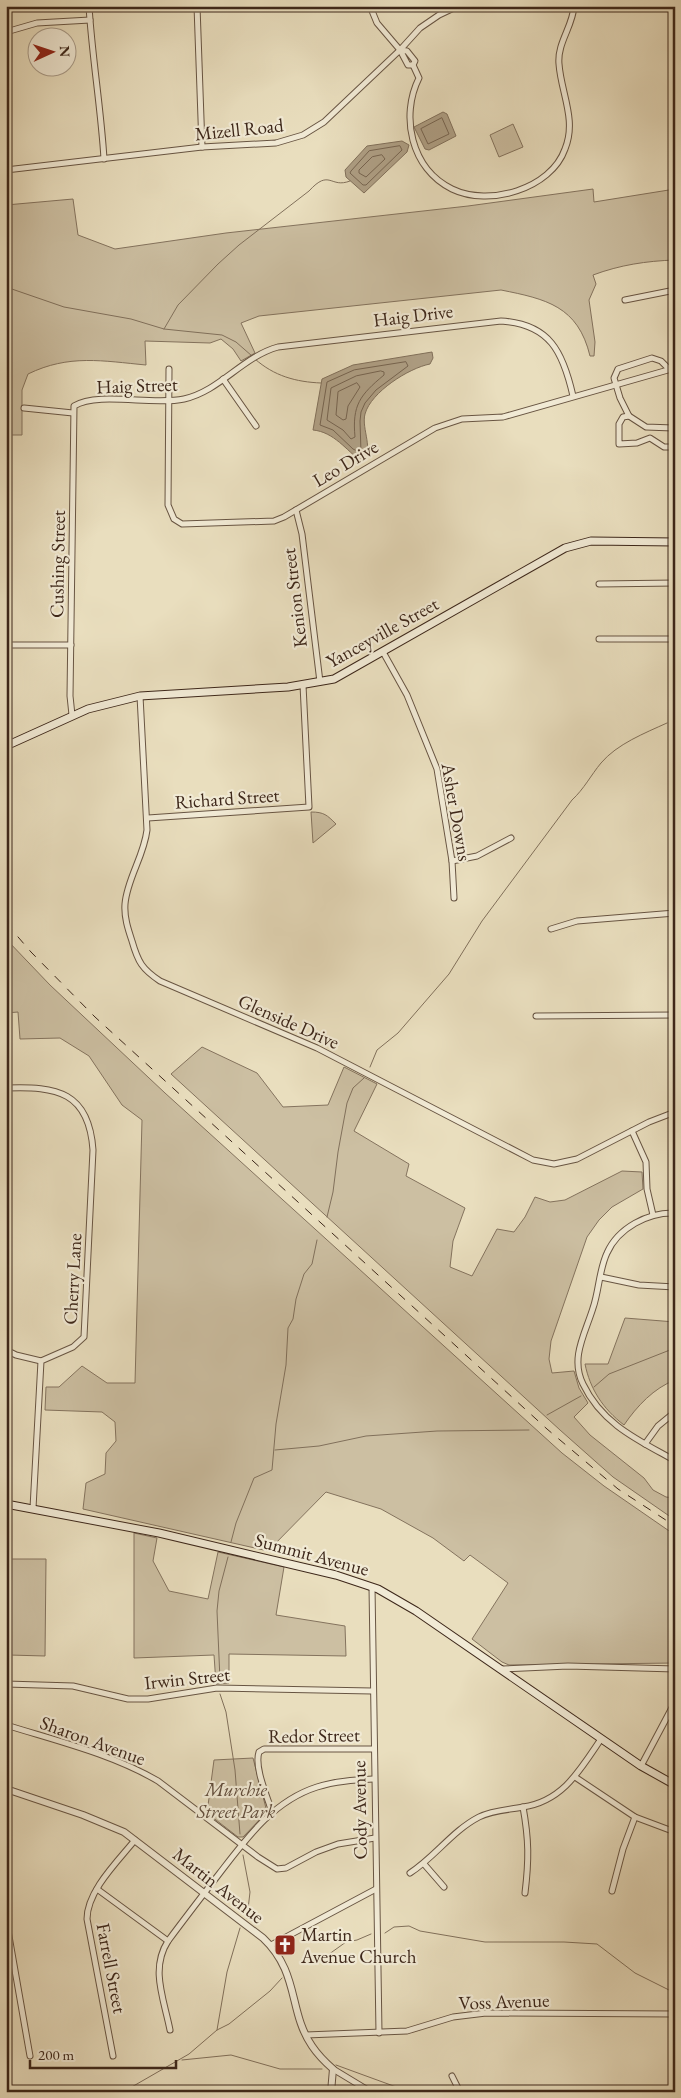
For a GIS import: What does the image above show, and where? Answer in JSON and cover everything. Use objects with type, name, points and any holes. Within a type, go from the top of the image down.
[{"type":"main road","name":"Yanceyville Street","points":[[6,746],[88,709],[140,696],[303,685],[334,679],[565,548],[590,541],[675,542]]},
{"type":"main road","name":"Summit Avenue","points":[[6,1504],[159,1533],[336,1575],[372,1587],[416,1611],[641,1766],[675,1785]]},
{"type":"street","points":[[7,6],[7,32],[37,23],[90,20]]},
{"type":"street","points":[[89,6],[91,45],[102,114],[104,159]]},
{"type":"street","points":[[197,6],[202,147]]},
{"type":"street","points":[[370,6],[377,23],[400,50],[408,65],[413,65],[419,78],[414,89],[411,108],[412,140],[418,154],[435,178],[453,189],[484,196],[521,189],[544,178],[556,167],[566,148],[569,135],[569,107],[558,62],[561,42],[574,6]]},
{"type":"street","name":"Mizell Road","points":[[6,170],[202,147],[276,143],[290,140],[324,122],[400,50],[420,28],[439,15],[458,6]]},
{"type":"street","points":[[625,300],[675,290]]},
{"type":"street","name":"Haig Drive","points":[[223,379],[262,352],[278,347],[501,321],[517,322],[532,326],[547,337],[559,352],[567,370],[572,396]]},
{"type":"street","points":[[672,369],[661,361],[652,358],[618,369],[614,378],[620,398],[629,416],[646,427],[673,428],[675,430]]},
{"type":"street","name":"Leo Drive","points":[[169,369],[168,505],[174,519],[182,524],[274,520],[296,510],[435,428],[462,419],[503,417],[672,369]]},
{"type":"street","points":[[223,379],[256,426]]},
{"type":"street","name":"Haig Street","points":[[24,408],[73,413],[74,406],[94,400],[169,402],[199,395],[223,379]]},
{"type":"street","name":"Cushing Street","points":[[72,715],[70,696],[73,413]]},
{"type":"street","points":[[629,416],[623,417],[619,424],[620,444],[637,443],[650,438],[664,447],[671,447],[675,440]]},
{"type":"street","points":[[645,439],[647,434],[646,427]]},
{"type":"street","name":"Kenion Street","points":[[296,510],[302,534],[320,682]]},
{"type":"street","points":[[599,584],[675,584]]},
{"type":"street","points":[[598,639],[675,639]]},
{"type":"street","points":[[6,645],[71,645]]},
{"type":"street","name":"Asher Downs","points":[[383,652],[407,695],[437,769],[452,861],[454,898]]},
{"type":"street","name":"Richard Street","points":[[148,818],[309,807],[303,685]]},
{"type":"street","name":"Glenside Drive","points":[[140,696],[148,818],[146,842],[128,892],[125,912],[140,966],[160,981],[319,1050],[533,1160],[554,1164],[577,1159],[675,1112]]},
{"type":"street","points":[[452,861],[477,856],[511,838]]},
{"type":"street","points":[[551,929],[578,921],[675,913]]},
{"type":"street","points":[[536,1016],[675,1015]]},
{"type":"street","name":"Cherry Lane","points":[[6,1088],[32,1087],[56,1090],[68,1097],[80,1108],[91,1132],[92,1150],[84,1337],[73,1347],[41,1361]]},
{"type":"street","points":[[632,1131],[646,1162],[647,1190],[653,1215]]},
{"type":"street","points":[[674,1460],[616,1427],[601,1412],[590,1398],[579,1374],[579,1348],[597,1296],[606,1254],[619,1235],[639,1221],[653,1215],[675,1214]]},
{"type":"street","points":[[601,1277],[639,1285],[675,1287]]},
{"type":"street","points":[[6,1350],[16,1355],[41,1361],[33,1508]]},
{"type":"street","points":[[645,1444],[658,1426],[675,1412]]},
{"type":"street","name":"Cody Avenue","points":[[372,1587],[372,1691],[379,2033]]},
{"type":"street","points":[[502,1669],[568,1666],[675,1668]]},
{"type":"street","name":"Irwin Street","points":[[6,1684],[72,1686],[128,1699],[148,1699],[217,1688],[372,1691]]},
{"type":"street","points":[[641,1766],[675,1702]]},
{"type":"street","name":"Sharon Avenue","points":[[6,1725],[104,1756],[142,1771],[277,1869],[286,1868],[316,1852],[338,1844],[375,1838]]},
{"type":"street","points":[[410,1873],[424,1864],[459,1831],[479,1817],[506,1809],[523,1808],[548,1800],[566,1787],[575,1777],[601,1739]]},
{"type":"street","name":"Redor Street","points":[[272,1812],[258,1767],[257,1758],[259,1752],[264,1749],[373,1749]]},
{"type":"street","points":[[575,1777],[635,1818],[675,1832]]},
{"type":"street","points":[[170,2030],[158,1968],[159,1958],[168,1941],[241,1844],[272,1812],[287,1801],[317,1787],[337,1782],[374,1778]]},
{"type":"street","name":"Martin Avenue","points":[[6,1789],[104,1823],[124,1832],[271,1945],[289,1976],[306,2036],[317,2053],[333,2069],[371,2092]]},
{"type":"street","points":[[523,1808],[528,1834],[529,1857],[524,1893]]},
{"type":"street","points":[[612,1890],[623,1849],[635,1818]]},
{"type":"street","name":"Farrell Street","points":[[113,2056],[87,1919],[87,1910],[98,1889],[135,1840]]},
{"type":"street","points":[[424,1864],[444,1887]]},
{"type":"street","points":[[98,1889],[168,1941]]},
{"type":"street","points":[[271,1945],[376,1889]]},
{"type":"street","points":[[6,1919],[30,2056]]},
{"type":"street","name":"Voss Avenue","points":[[306,2036],[407,2032],[453,2017],[486,2013],[675,2014]]},
{"type":"street","points":[[331,2092],[333,2069]]},
{"type":"street","points":[[452,2076],[460,2092]]},
{"type":"street","points":[[472,2092],[494,2092]]},
{"type":"green space","points":[[513,124],[523,147],[499,157],[490,135]]},
{"type":"green space","points":[[593,189],[594,202],[675,189],[675,260],[633,264],[593,275],[596,284],[589,300],[595,342],[594,356],[590,356],[585,339],[577,326],[558,308],[532,297],[501,290],[259,316],[241,323],[255,353],[241,361],[233,349],[221,339],[210,343],[145,341],[146,365],[86,360],[72,361],[43,368],[28,374],[22,390],[22,435],[6,435],[6,205],[73,199],[78,235],[115,249],[226,233],[468,206]]},
{"type":"green space","points":[[311,812],[325,815],[336,824],[313,843]]},
{"type":"green space","points":[[6,939],[50,985],[165,1093],[562,1453],[604,1486],[675,1535],[675,1663],[509,1665],[502,1662],[472,1639],[508,1583],[470,1555],[464,1561],[433,1538],[381,1509],[326,1492],[268,1551],[83,1509],[86,1483],[105,1474],[106,1453],[116,1441],[115,1422],[102,1412],[45,1410],[46,1387],[59,1387],[82,1366],[107,1383],[135,1383],[142,1120],[122,1105],[89,1056],[60,1038],[20,1039],[18,1012],[6,1013]]},
{"type":"green space","points":[[202,1047],[257,1073],[283,1107],[328,1105],[344,1067],[377,1084],[354,1131],[409,1164],[406,1176],[465,1208],[453,1241],[450,1267],[472,1276],[497,1229],[514,1232],[525,1217],[535,1197],[550,1202],[565,1200],[622,1171],[642,1172],[643,1189],[612,1207],[599,1220],[587,1237],[551,1341],[549,1359],[552,1373],[574,1371],[579,1388],[588,1403],[574,1417],[590,1435],[644,1478],[653,1490],[666,1497],[675,1498],[675,1520],[613,1477],[171,1074]]},
{"type":"green space","points":[[625,1318],[675,1322],[675,1380],[667,1383],[646,1398],[624,1425],[616,1419],[598,1398],[590,1382],[585,1364],[608,1364]]},
{"type":"green space","points":[[134,1533],[157,1538],[153,1561],[169,1591],[208,1599],[218,1552],[284,1567],[276,1615],[345,1626],[346,1656],[229,1654],[229,1683],[216,1684],[214,1655],[134,1658]]},
{"type":"green space","points":[[11,1559],[46,1559],[45,1656],[9,1655],[9,1680],[6,1680],[6,1581],[11,1580]]},
{"type":"green space","name":"Murchie Street Park","points":[[253,1758],[267,1812],[243,1837],[238,1837],[207,1813],[214,1760]]},
{"type":"water","points":[[443,112],[447,114],[456,136],[429,150],[425,149],[414,127]]},
{"type":"water","points":[[402,141],[409,145],[407,152],[364,193],[346,177],[345,170],[367,146]]},
{"type":"water","points":[[432,352],[433,358],[430,364],[412,370],[392,382],[375,397],[369,406],[364,420],[368,446],[366,457],[362,462],[334,438],[320,431],[313,430],[322,379],[353,365]]},
{"type":"waterway","points":[[164,329],[178,305],[239,245],[321,181],[330,180],[338,183],[350,181]]},
{"type":"waterway","points":[[6,287],[64,307],[131,319],[164,329],[222,335],[236,342],[252,356]]},
{"type":"waterway","points":[[255,359],[270,370],[286,377],[321,383]]},
{"type":"waterway","points":[[370,1067],[377,1050],[398,1033],[449,974],[482,921],[601,763],[623,745],[667,723]]},
{"type":"waterway","points":[[327,1217],[333,1192],[347,1103],[353,1088],[364,1078]]},
{"type":"waterway","points":[[231,1542],[236,1523],[254,1478],[272,1470],[276,1424],[286,1365],[288,1328],[293,1319],[296,1299],[304,1274],[312,1264],[317,1240]]},
{"type":"waterway","points":[[594,1387],[609,1374],[675,1348]]},
{"type":"waterway","points":[[547,1415],[581,1396]]},
{"type":"waterway","points":[[275,1450],[319,1446],[366,1436],[437,1431],[529,1430]]},
{"type":"waterway","points":[[220,1680],[217,1611],[219,1591],[228,1557]]},
{"type":"waterway","points":[[220,1694],[226,1712],[235,1770],[240,1834]]},
{"type":"waterway","points":[[243,1855],[250,1892],[247,1918]]},
{"type":"waterway","points":[[385,1933],[394,1927],[409,1926],[420,1931],[485,1942],[597,1944],[635,1973],[675,1993]]},
{"type":"waterway","points":[[217,2030],[227,1972],[240,1928]]},
{"type":"waterway","points":[[318,1962],[346,1942],[371,1934]]},
{"type":"waterway","points":[[123,2092],[189,2054],[217,2030],[229,2024],[270,1991],[282,1978]]},
{"type":"waterway","points":[[182,2060],[231,2055],[280,2069],[322,2069]]},
{"type":"waterway","points":[[336,2065],[399,2088],[401,2092]]},
{"type":"railway","points":[[6,923],[31,952],[95,1017],[547,1429],[618,1489],[675,1526]]},
{"type":"place","name":"Martin Avenue Church","points":[[285,1945]]}]
